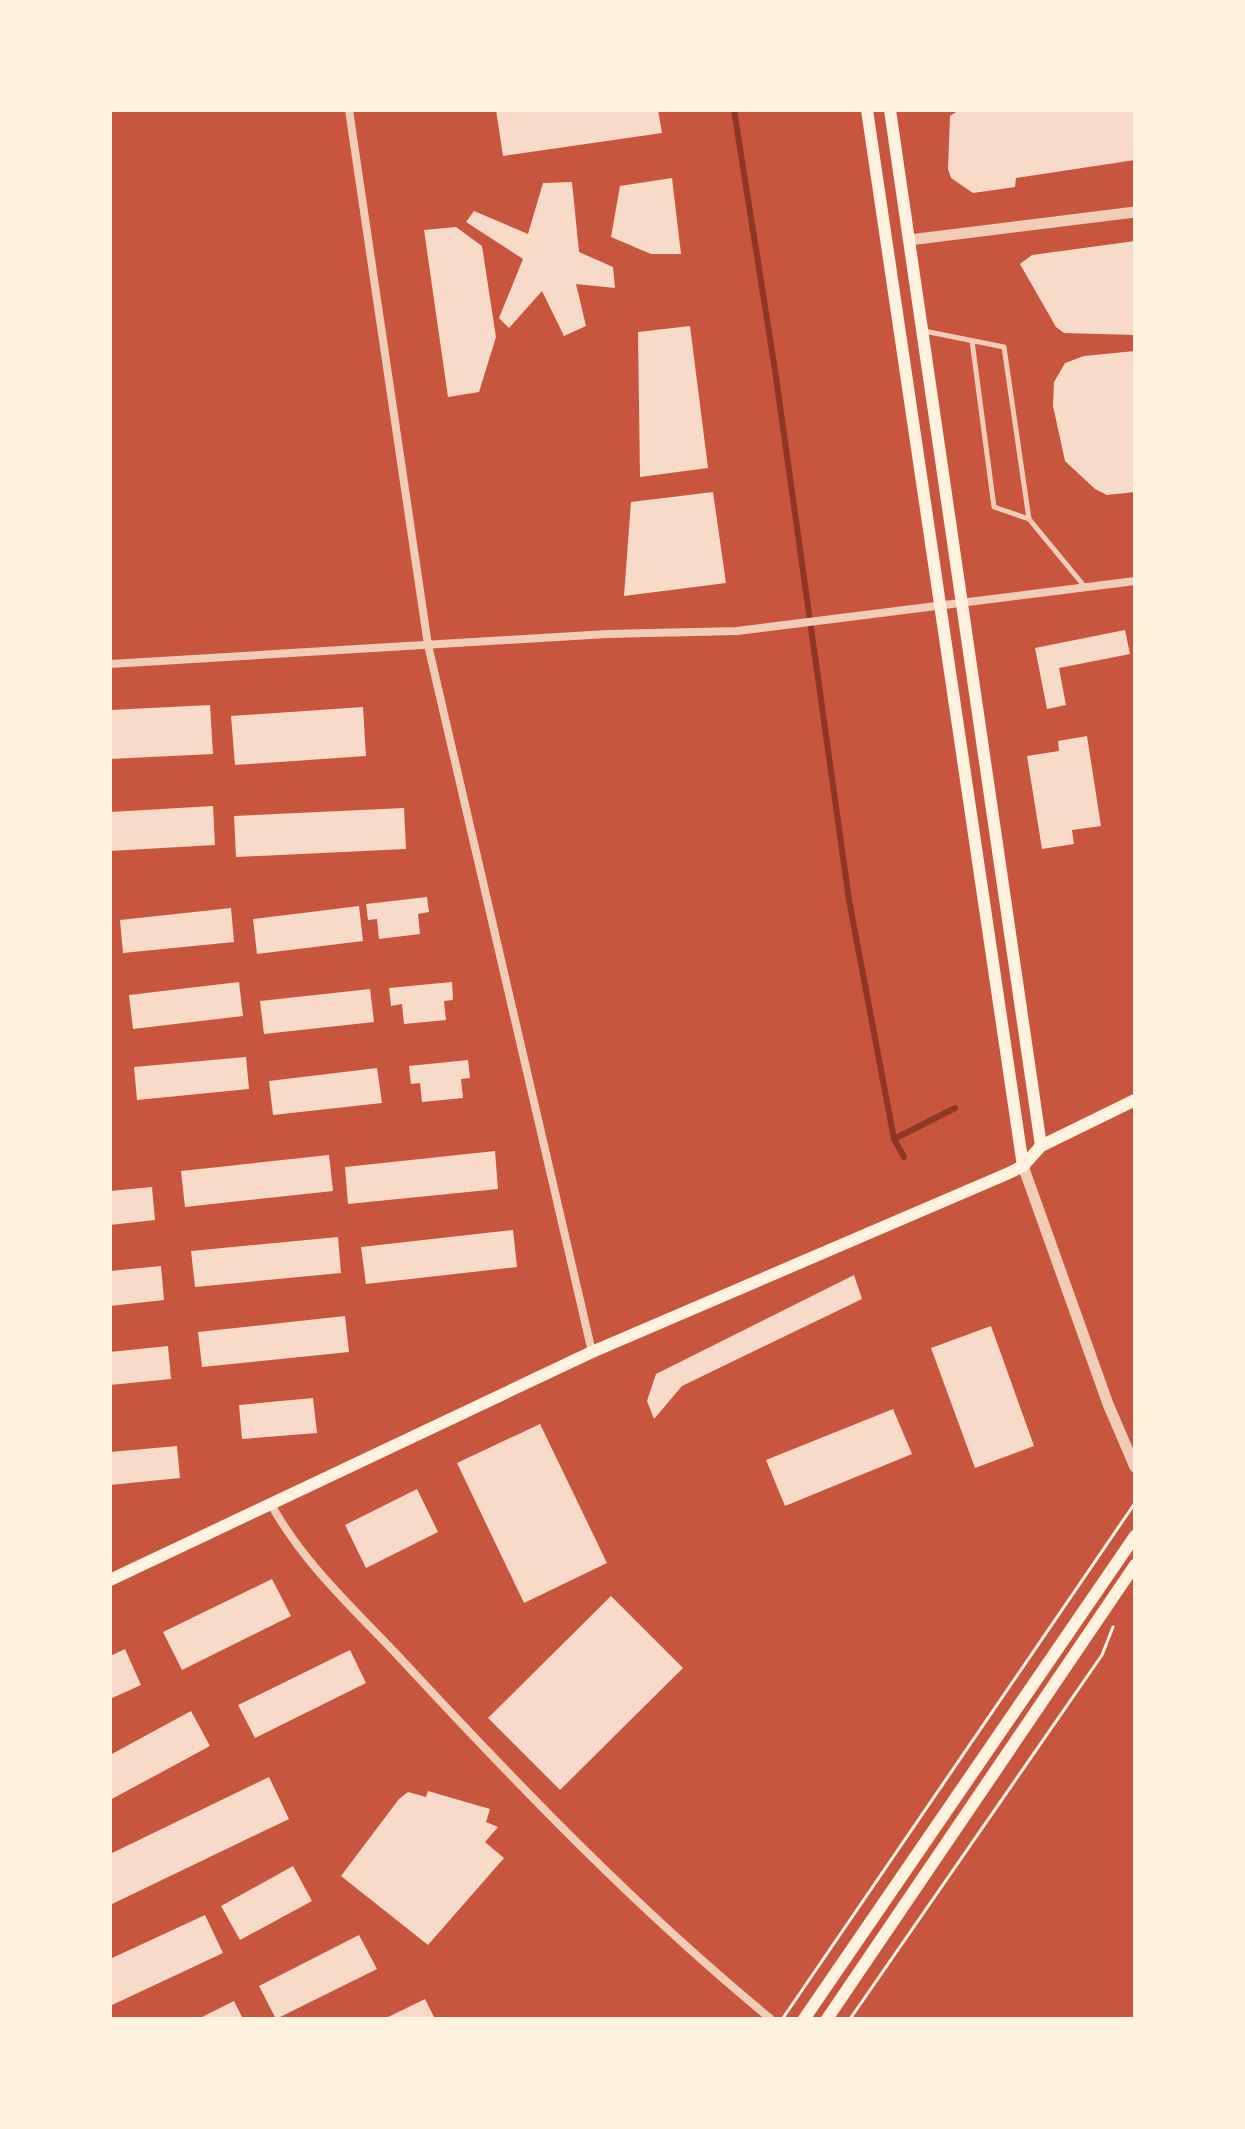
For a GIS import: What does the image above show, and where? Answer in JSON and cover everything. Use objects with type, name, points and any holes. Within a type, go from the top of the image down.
[{"type":"main road","points":[[867,110],[1023,1166]]},
{"type":"main road","points":[[890,110],[1041,1146]]},
{"type":"main road","points":[[110,1580],[592,1352],[1023,1166],[1041,1146],[1135,1100]]},
{"type":"main road","points":[[804,2019],[1135,1536]]},
{"type":"main road","points":[[827,2019],[1135,1565]]},
{"type":"street","points":[[349,110],[428,645],[592,1352]]},
{"type":"street","points":[[909,240],[1135,212]]},
{"type":"street","points":[[110,664],[776,627],[1135,581]]},
{"type":"street","points":[[1023,1166],[1108,1404],[1135,1467]]},
{"type":"street","points":[[272,1506],[300,1550],[468,1731],[585,1850],[771,2019]]},
{"type":"lane","points":[[924,331],[1004,347],[1029,519]]},
{"type":"lane","points":[[972,341],[994,507],[1029,519],[1086,587]]},
{"type":"path","points":[[783,2019],[1135,1503]]},
{"type":"path","points":[[850,2019],[1102,1655],[1120,1616]]},
{"type":"building","points":[[496,110],[658,110],[662,133],[503,156]]},
{"type":"building","points":[[959,110],[1135,110],[1135,160],[1016,178],[1015,187],[973,193],[951,178],[948,169],[950,116]]},
{"type":"building","points":[[672,178],[681,254],[651,254],[611,237],[620,186]]},
{"type":"building","points":[[572,182],[579,252],[613,267],[615,288],[576,284],[586,326],[564,336],[542,291],[509,328],[499,318],[523,259],[466,222],[474,211],[528,234],[543,183]]},
{"type":"building","points":[[456,227],[482,246],[496,337],[479,392],[448,397],[424,230]]},
{"type":"building","points":[[1135,241],[1135,335],[1064,333],[1056,327],[1020,264],[1032,255]]},
{"type":"building","points":[[690,326],[708,468],[640,477],[638,332]]},
{"type":"building","points":[[1135,351],[1135,492],[1107,495],[1095,489],[1065,461],[1053,406],[1054,382],[1065,363],[1084,356]]},
{"type":"building","points":[[713,492],[726,583],[624,596],[631,502]]},
{"type":"building","points":[[1125,630],[1130,654],[1059,668],[1066,705],[1047,709],[1035,648]]},
{"type":"building","points":[[210,705],[213,754],[110,759],[110,710]]},
{"type":"building","points":[[363,707],[366,756],[235,765],[231,716]]},
{"type":"building","points":[[1087,736],[1101,826],[1072,830],[1074,844],[1042,849],[1027,756],[1059,751],[1058,741]]},
{"type":"building","points":[[213,806],[215,845],[110,851],[110,812]]},
{"type":"building","points":[[404,808],[406,849],[236,857],[234,816]]},
{"type":"building","points":[[427,897],[429,912],[418,914],[420,934],[379,939],[377,919],[368,920],[366,904]]},
{"type":"building","points":[[359,906],[363,941],[257,954],[253,919]]},
{"type":"building","points":[[231,908],[234,942],[123,953],[120,920]]},
{"type":"building","points":[[239,982],[243,1016],[133,1029],[129,995]]},
{"type":"building","points":[[452,982],[453,1000],[444,1001],[446,1020],[404,1024],[402,1004],[391,1006],[389,988]]},
{"type":"building","points":[[370,989],[374,1022],[264,1034],[260,1001]]},
{"type":"building","points":[[246,1057],[249,1089],[137,1100],[134,1067]]},
{"type":"building","points":[[468,1060],[470,1078],[461,1079],[463,1098],[422,1102],[420,1083],[411,1084],[409,1066]]},
{"type":"building","points":[[377,1068],[382,1103],[273,1115],[269,1081]]},
{"type":"building","points":[[495,1151],[498,1189],[348,1204],[345,1167]]},
{"type":"building","points":[[329,1155],[333,1191],[185,1207],[181,1171]]},
{"type":"building","points":[[152,1187],[155,1220],[110,1225],[110,1191]]},
{"type":"building","points":[[513,1230],[517,1267],[366,1284],[361,1247]]},
{"type":"building","points":[[338,1237],[341,1273],[195,1287],[191,1251]]},
{"type":"building","points":[[161,1266],[164,1300],[110,1306],[110,1271]]},
{"type":"building","points":[[854,1275],[862,1299],[682,1386],[654,1419],[647,1401],[656,1374]]},
{"type":"building","points":[[345,1316],[349,1352],[202,1367],[198,1332]]},
{"type":"building","points":[[991,1326],[1034,1446],[975,1468],[931,1348]]},
{"type":"building","points":[[168,1346],[171,1379],[110,1385],[110,1352]]},
{"type":"building","points":[[313,1398],[317,1433],[242,1439],[239,1405]]},
{"type":"building","points":[[893,1409],[912,1454],[785,1506],[766,1460]]},
{"type":"building","points":[[540,1424],[607,1563],[524,1603],[457,1463]]},
{"type":"building","points":[[177,1446],[180,1478],[110,1485],[110,1452]]},
{"type":"building","points":[[417,1489],[438,1532],[366,1568],[345,1525]]},
{"type":"building","points":[[272,1579],[291,1616],[182,1670],[163,1632]]},
{"type":"building","points":[[611,1596],[683,1668],[560,1790],[488,1718]]},
{"type":"building","points":[[125,1649],[141,1685],[110,1699],[110,1656]]},
{"type":"building","points":[[350,1650],[366,1683],[255,1738],[238,1705]]},
{"type":"building","points":[[191,1711],[210,1746],[110,1800],[110,1755]]},
{"type":"building","points":[[269,1777],[289,1819],[110,1905],[110,1854]]},
{"type":"building","points":[[428,1791],[490,1809],[486,1822],[498,1827],[485,1842],[504,1858],[428,1945],[341,1876],[399,1799],[408,1792],[426,1797]]},
{"type":"building","points":[[293,1866],[312,1901],[240,1940],[221,1906]]},
{"type":"building","points":[[205,1915],[223,1953],[110,2006],[110,1959]]},
{"type":"building","points":[[359,1935],[377,1969],[276,2019],[259,1986]]},
{"type":"building","points":[[425,1999],[435,2019],[384,2019]]},
{"type":"building","points":[[234,2001],[243,2019],[198,2019]]},
{"type":"waterway","points":[[734,110],[775,370],[849,900],[894,1139],[904,1157]]},
{"type":"waterway","points":[[894,1139],[955,1108]]}]
